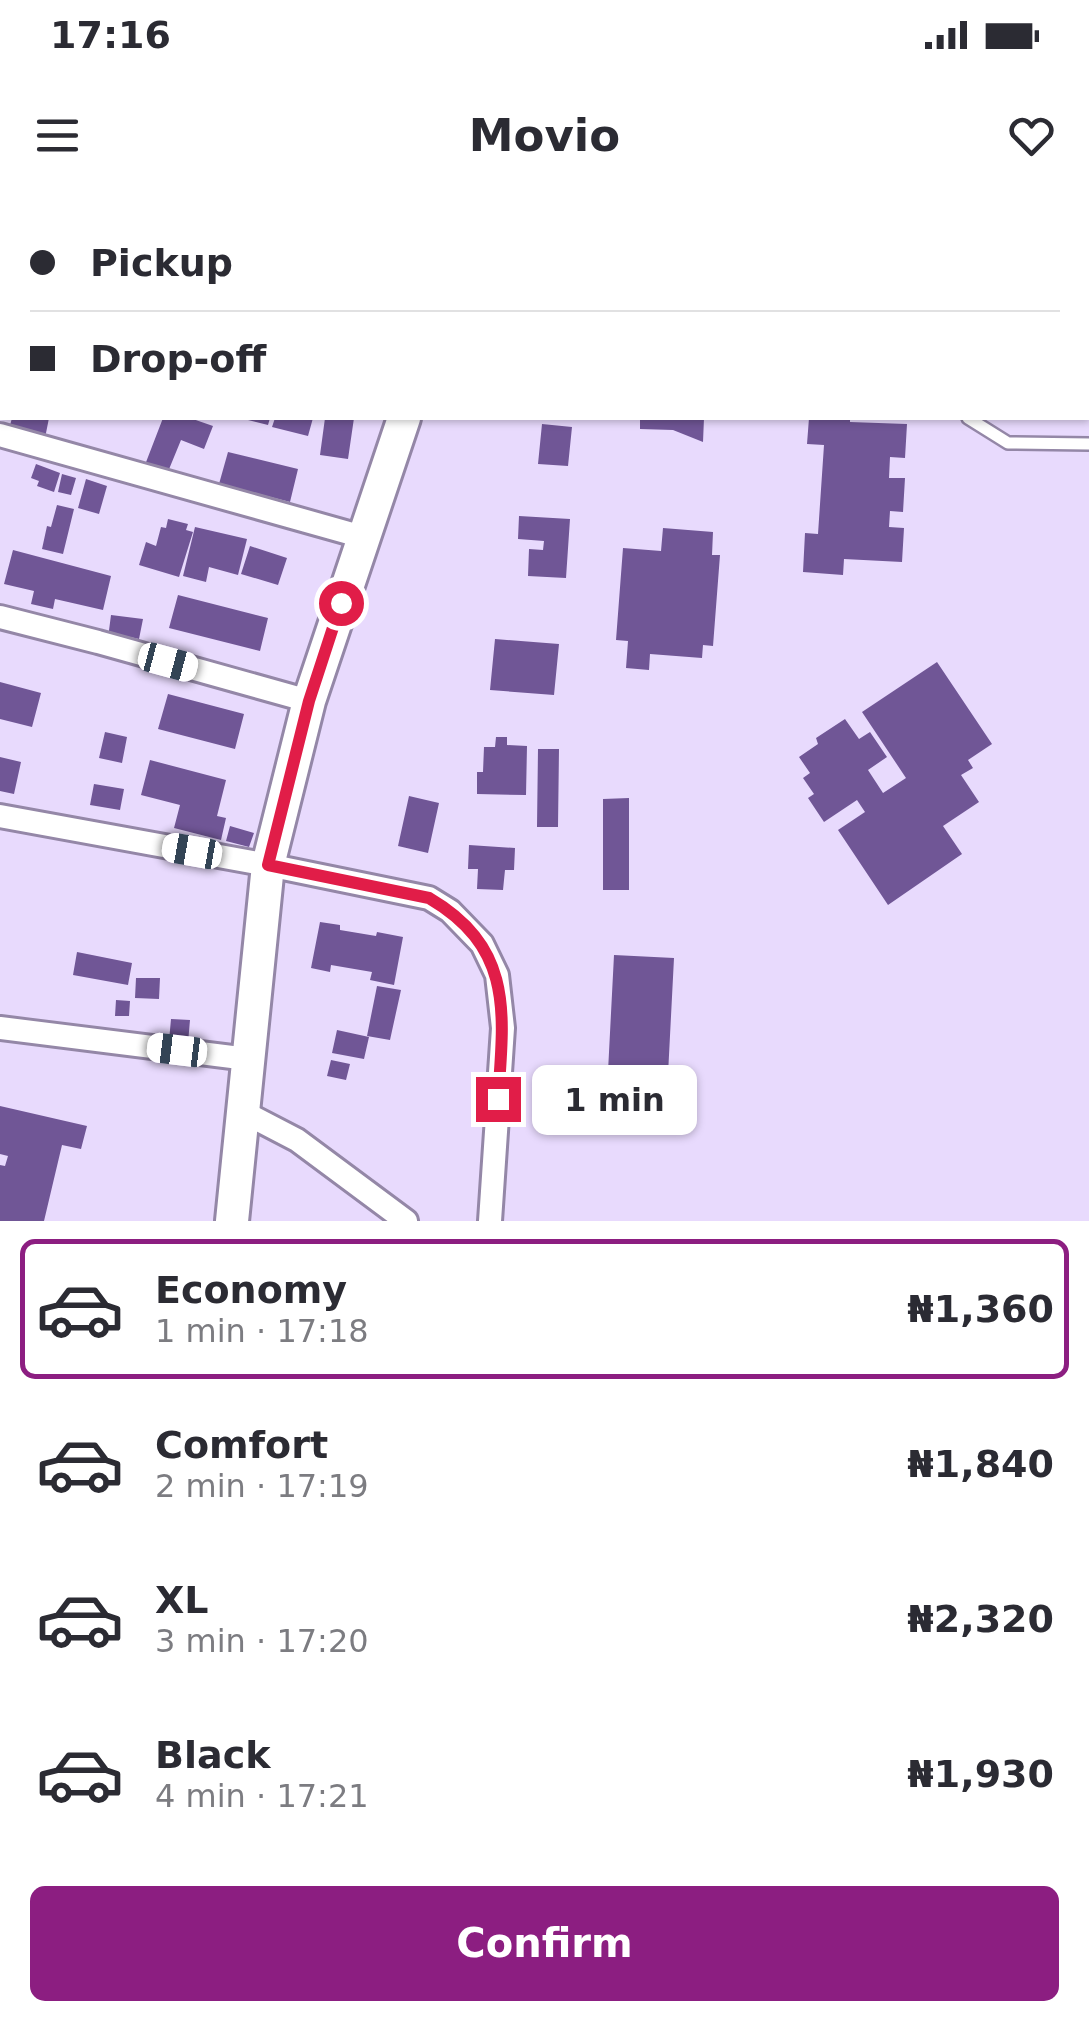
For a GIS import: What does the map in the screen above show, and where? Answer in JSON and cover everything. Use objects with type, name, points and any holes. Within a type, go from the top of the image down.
[{"type":"street","points":[[232,1221],[268,865],[309,701],[403,420]]},
{"type":"street","points":[[0,435],[363,537]]},
{"type":"street","points":[[0,618],[309,701]]},
{"type":"street","points":[[0,816],[429,898],[450,911],[482,944],[497,974],[503,1028],[490,1221]]},
{"type":"street","points":[[0,1028],[248,1059]]},
{"type":"street","points":[[242,1112],[297,1140],[406,1221]]},
{"type":"lane","points":[[971,420],[1008,443],[1089,444]]},
{"type":"building","points":[[11,420],[49,420],[45,438],[9,429]]},
{"type":"building","points":[[162,420],[196,420],[213,426],[204,449],[181,440],[165,479],[143,470]]},
{"type":"building","points":[[274,420],[312,420],[308,436],[272,427]]},
{"type":"building","points":[[325,420],[354,420],[348,459],[320,455]]},
{"type":"building","points":[[640,420],[704,420],[703,442],[673,430],[640,429]]},
{"type":"building","points":[[809,420],[907,424],[905,458],[890,457],[889,478],[905,478],[903,512],[890,511],[889,527],[904,528],[902,562],[844,559],[843,575],[803,572],[805,533],[818,534],[824,445],[807,444]]},
{"type":"building","points":[[542,424],[572,427],[568,466],[538,464]]},
{"type":"building","points":[[228,452],[298,469],[290,502],[219,484]]},
{"type":"building","points":[[36,464],[60,473],[54,492],[37,486],[39,481],[31,478]]},
{"type":"building","points":[[62,474],[76,478],[71,495],[58,492]]},
{"type":"building","points":[[86,479],[107,486],[99,514],[78,508]]},
{"type":"building","points":[[57,505],[74,509],[63,554],[42,549]]},
{"type":"building","points":[[519,516],[570,519],[566,578],[528,576],[529,549],[543,550],[544,541],[518,539]]},
{"type":"building","points":[[168,519],[188,524],[186,530],[193,532],[179,577],[139,565],[146,542],[156,546],[161,527],[166,528]]},
{"type":"building","points":[[195,527],[247,539],[238,575],[209,567],[206,582],[183,576]]},
{"type":"building","points":[[663,528],[713,532],[712,555],[720,555],[713,646],[703,645],[702,658],[650,654],[649,670],[626,668],[628,641],[616,640],[623,548],[661,551]]},
{"type":"building","points":[[250,546],[287,558],[278,585],[241,574]]},
{"type":"building","points":[[13,550],[111,576],[103,610],[55,599],[53,609],[31,604],[34,591],[4,584]]},
{"type":"building","points":[[178,595],[268,618],[260,651],[169,628]]},
{"type":"building","points":[[111,615],[143,619],[139,639],[108,638]]},
{"type":"building","points":[[495,639],[559,644],[554,695],[490,690]]},
{"type":"building","points":[[937,662],[992,744],[968,760],[973,768],[961,775],[979,802],[943,826],[962,854],[888,905],[838,830],[865,812],[857,800],[824,822],[808,798],[814,794],[803,778],[810,773],[799,757],[818,744],[816,738],[845,719],[859,739],[870,732],[887,757],[868,770],[883,793],[906,778],[862,712]]},
{"type":"building","points":[[0,682],[41,693],[32,727],[0,719]]},
{"type":"building","points":[[168,694],[244,714],[235,749],[158,729]]},
{"type":"building","points":[[105,732],[127,737],[122,763],[99,758]]},
{"type":"building","points":[[496,737],[507,737],[507,745],[527,746],[526,795],[477,794],[477,772],[483,772],[484,747],[495,747]]},
{"type":"building","points":[[538,749],[559,749],[558,827],[537,827]]},
{"type":"building","points":[[0,757],[21,762],[14,794],[0,791]]},
{"type":"building","points":[[150,760],[226,780],[217,816],[226,818],[221,840],[174,828],[180,805],[141,795]]},
{"type":"building","points":[[94,784],[124,789],[120,810],[90,805]]},
{"type":"building","points":[[409,796],[439,803],[428,853],[398,846]]},
{"type":"building","points":[[629,798],[629,890],[603,890],[603,799]]},
{"type":"building","points":[[230,826],[254,833],[249,847],[226,841]]},
{"type":"building","points":[[469,845],[515,848],[514,870],[505,870],[503,890],[477,889],[478,869],[468,869]]},
{"type":"building","points":[[320,922],[340,925],[340,930],[403,937],[394,985],[370,980],[372,972],[331,965],[330,972],[311,968]]},
{"type":"building","points":[[77,952],[132,963],[128,985],[73,975]]},
{"type":"building","points":[[614,955],[674,958],[667,1094],[607,1091]]},
{"type":"building","points":[[136,978],[160,978],[159,999],[135,998]]},
{"type":"building","points":[[377,986],[401,990],[390,1040],[367,1036]]},
{"type":"building","points":[[116,1000],[130,1001],[129,1016],[115,1016]]},
{"type":"building","points":[[171,1019],[190,1020],[188,1043],[169,1041]]},
{"type":"building","points":[[337,1030],[369,1037],[364,1059],[332,1053]]},
{"type":"building","points":[[331,1060],[350,1064],[346,1080],[327,1076]]},
{"type":"building","points":[[0,1106],[87,1126],[81,1149],[62,1145],[44,1221],[0,1221],[0,1165],[5,1166],[8,1156],[0,1154]]},
{"type":"route","points":[[341,603],[309,701],[268,865],[429,898],[450,911],[482,944],[497,974],[503,1028],[498,1099]]}]
